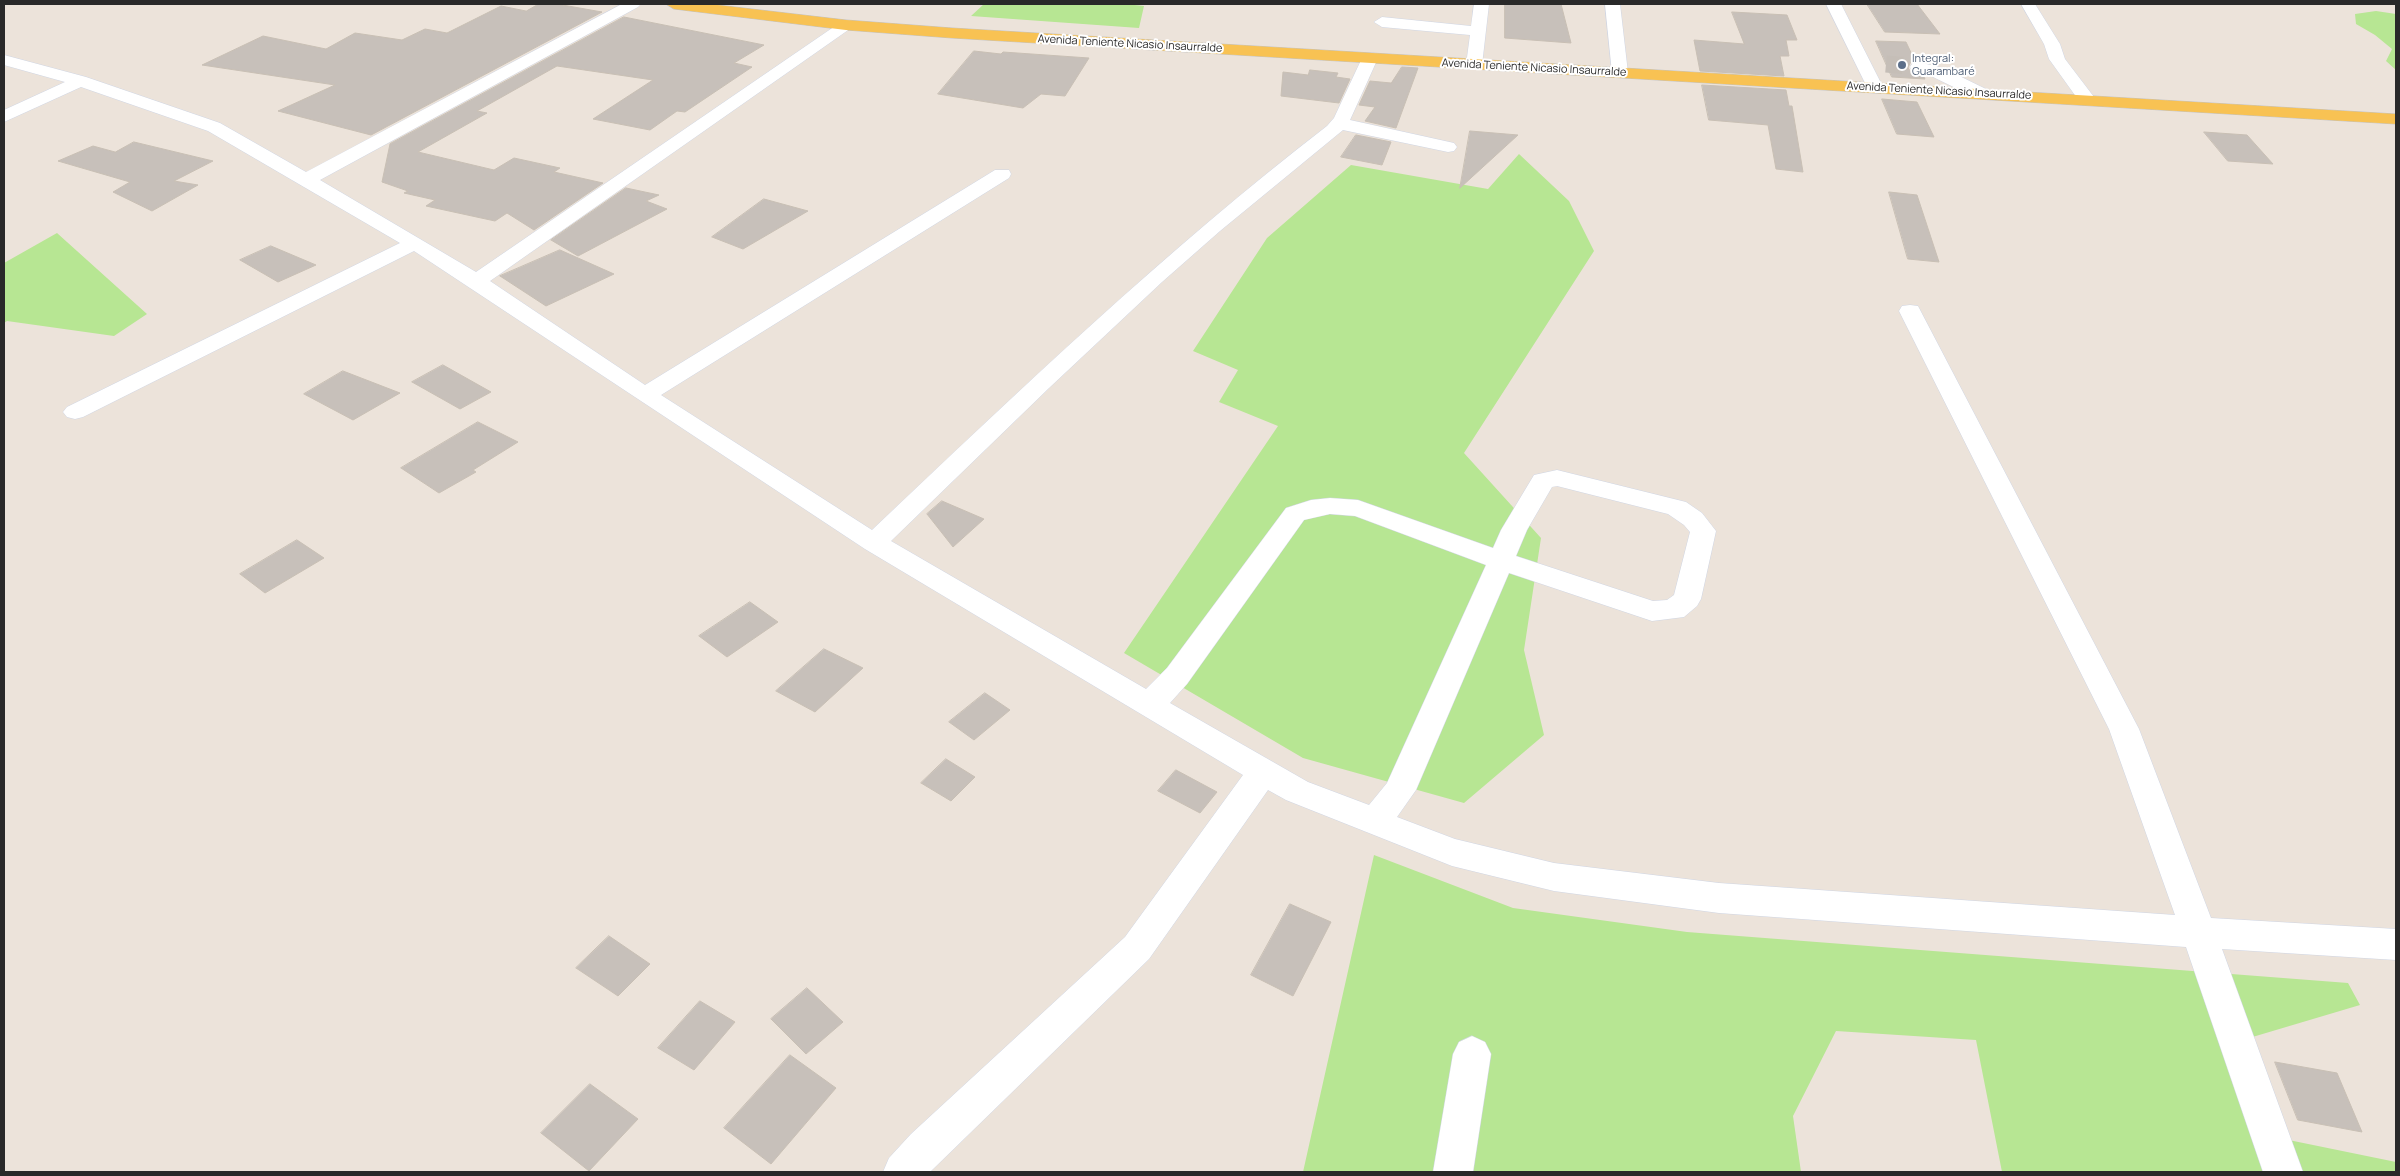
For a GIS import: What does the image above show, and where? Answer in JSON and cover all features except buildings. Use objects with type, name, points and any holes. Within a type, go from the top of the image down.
[{"type":"main road","name":"Avenida Teniente Nicasio Insaurralde","points":[[674,4],[846,25],[1474,65],[2396,118]]},
{"type":"street","points":[[306,180],[633,4]]},
{"type":"street","points":[[1474,65],[1481,4]]},
{"type":"street","points":[[1612,4],[1620,73]]},
{"type":"street","points":[[1833,4],[1875,88]]},
{"type":"street","points":[[2028,4],[2052,44],[2057,59],[2088,101]]},
{"type":"street","points":[[1382,22],[1478,31]]},
{"type":"street","points":[[476,281],[846,25]]},
{"type":"street","points":[[874,543],[1124,306],[1219,219],[1338,124],[1370,58]]},
{"type":"street","points":[[4,60],[80,81],[214,127],[415,243],[476,281],[645,395],[874,543],[1263,772],[1298,791],[1452,852],[1554,877],[1719,898],[2199,933],[2396,944]]},
{"type":"street","points":[[1861,62],[1878,63]]},
{"type":"street","points":[[1918,67],[1937,72],[1982,94]]},
{"type":"street","points":[[4,117],[80,81]]},
{"type":"street","points":[[1338,124],[1448,147]]},
{"type":"street","points":[[645,395],[1002,174]]},
{"type":"street","points":[[75,412],[415,243]]},
{"type":"street","points":[[1910,311],[2124,729],[2199,933],[2283,1172]]},
{"type":"street","points":[[1149,705],[1177,676],[1295,514],[1311,508],[1330,506],[1358,508],[1501,561],[1652,612],[1674,610],[1687,599],[1703,531],[1692,519],[1678,508],[1557,478],[1543,481],[1534,492],[1514,530],[1501,561],[1400,790],[1375,821]]},
{"type":"street","points":[[903,1172],[932,1141],[1137,948],[1263,772]]},
{"type":"street","points":[[1453,1172],[1472,1054]]},
{"type":"green space","points":[[984,4],[1125,4],[1144,6],[1139,28],[971,16]]},
{"type":"green space","points":[[2376,11],[2396,14],[2396,70],[2386,61],[2392,49],[2375,35],[2356,24],[2355,14]]},
{"type":"green space","points":[[1519,154],[1569,201],[1594,251],[1464,453],[1541,538],[1524,650],[1544,735],[1464,803],[1303,758],[1124,653],[1278,426],[1219,402],[1238,370],[1193,351],[1267,238],[1351,165],[1488,189]]},
{"type":"green space","points":[[57,233],[147,314],[114,336],[7,321],[4,323],[4,263]]},
{"type":"green space","points":[[1374,855],[1513,908],[1687,932],[2348,983],[2360,1005],[2229,1044],[2274,1137],[2396,1162],[2396,1172],[2002,1172],[1976,1040],[1836,1031],[1793,1116],[1801,1172],[1303,1172]]},
{"type":"tunnel","points":[[1886,64],[1918,67]]},
{"type":"place","name":"Integral: Guarambaré","points":[[1902,65]]}]
